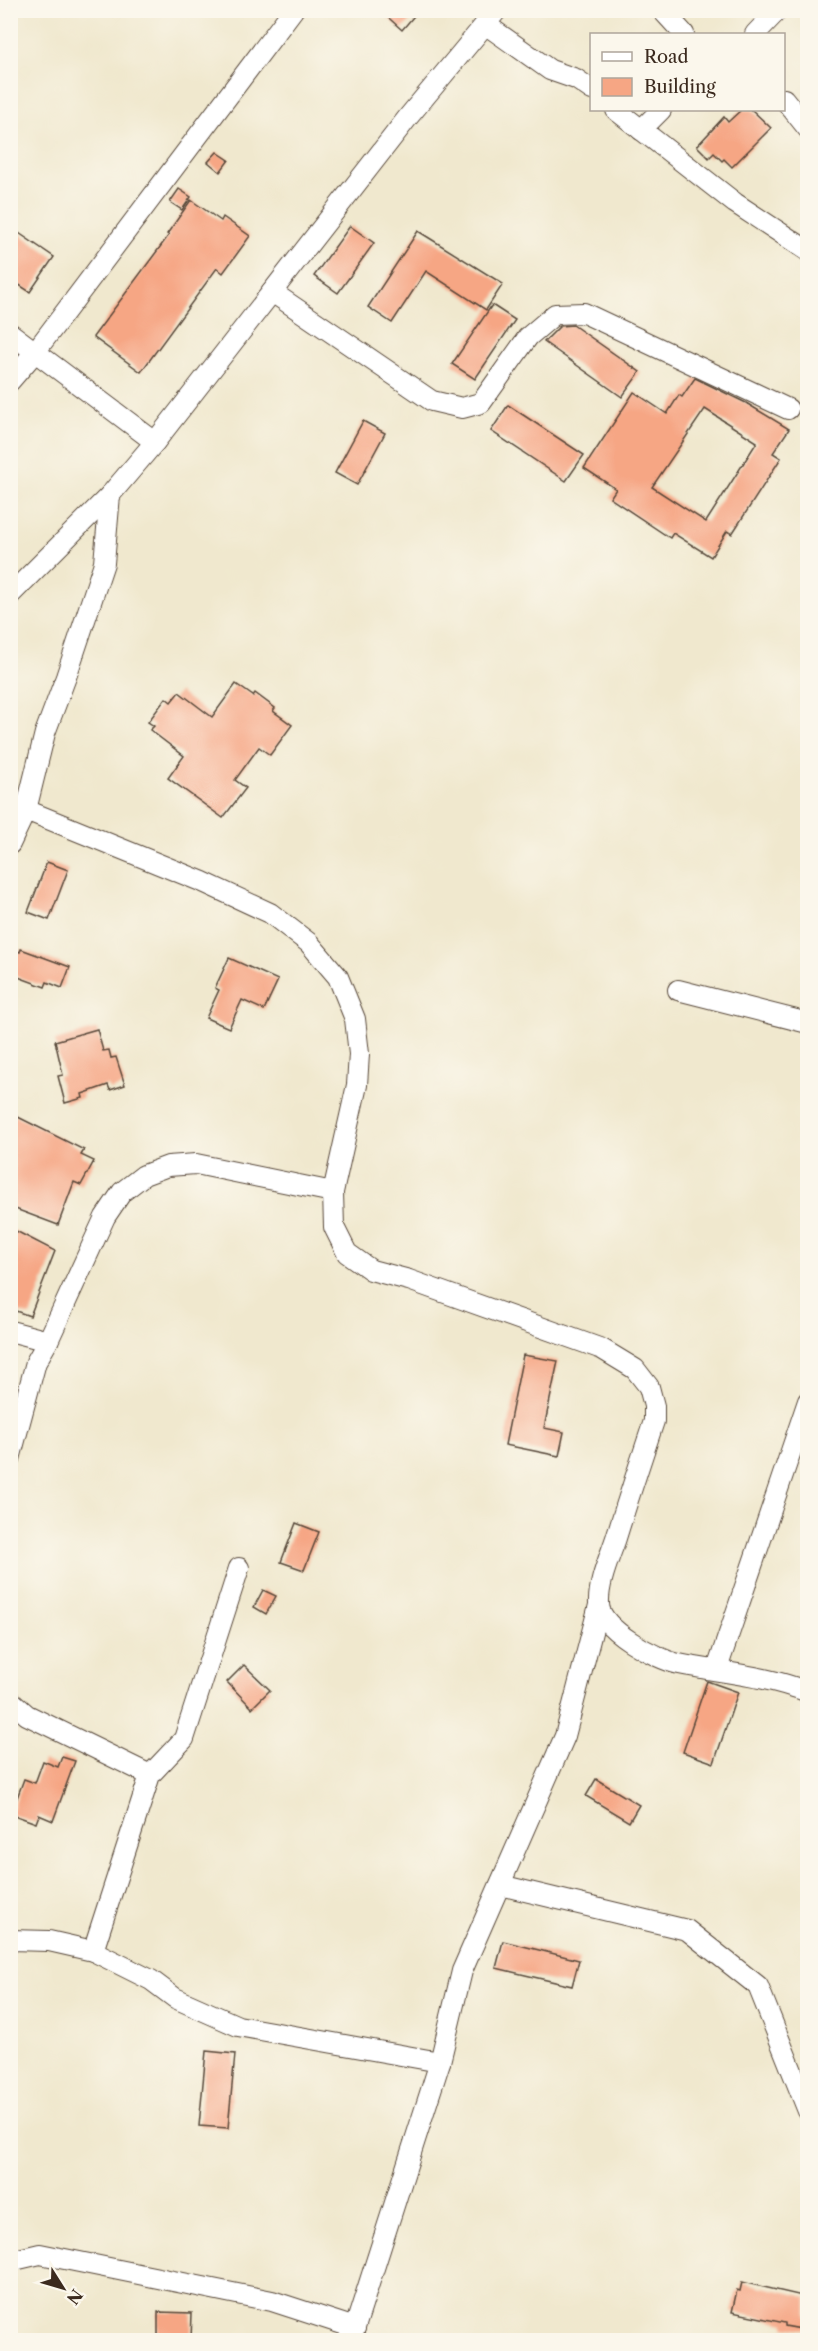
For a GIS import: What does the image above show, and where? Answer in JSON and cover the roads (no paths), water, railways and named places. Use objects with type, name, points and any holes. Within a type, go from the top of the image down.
[{"type":"street","points":[[10,381],[35,352],[293,10]]},
{"type":"street","points":[[662,10],[683,33]]},
{"type":"street","points":[[756,33],[778,10]]},
{"type":"street","points":[[10,595],[110,495],[155,442],[409,116],[491,17],[550,70],[576,79],[590,89]]},
{"type":"street","points":[[785,102],[807,129]]},
{"type":"street","points":[[617,111],[735,203],[807,251]]},
{"type":"street","points":[[641,130],[661,111]]},
{"type":"street","points":[[272,292],[432,401],[462,408],[481,403],[528,337],[555,314],[584,313],[788,409]]},
{"type":"street","points":[[10,333],[155,442]]},
{"type":"street","points":[[10,843],[26,810],[45,733],[66,678],[104,563],[110,495]]},
{"type":"street","points":[[10,2261],[40,2253],[272,2301],[353,2334],[440,2062],[462,1971],[565,1736],[599,1605],[605,1572],[654,1421],[654,1406],[649,1387],[635,1369],[602,1349],[409,1280],[371,1270],[346,1253],[334,1227],[333,1192],[357,1085],[359,1054],[354,1019],[338,977],[309,943],[270,913],[203,882],[26,810]]},
{"type":"street","points":[[678,990],[807,1023]]},
{"type":"street","points":[[10,1459],[36,1362],[48,1341],[105,1217],[122,1192],[144,1175],[168,1166],[196,1164],[333,1192]]},
{"type":"street","points":[[10,1330],[48,1341]]},
{"type":"street","points":[[717,1669],[807,1401]]},
{"type":"street","points":[[93,1951],[150,1775],[184,1739],[239,1568]]},
{"type":"street","points":[[599,1605],[603,1620],[624,1638],[676,1664],[717,1669],[788,1684],[807,1692]]},
{"type":"street","points":[[10,1700],[27,1715],[150,1775]]},
{"type":"street","points":[[500,1885],[687,1930],[758,1986],[807,2110]]},
{"type":"street","points":[[10,1940],[49,1941],[93,1951],[151,1980],[175,1998],[238,2026],[440,2062]]}]
